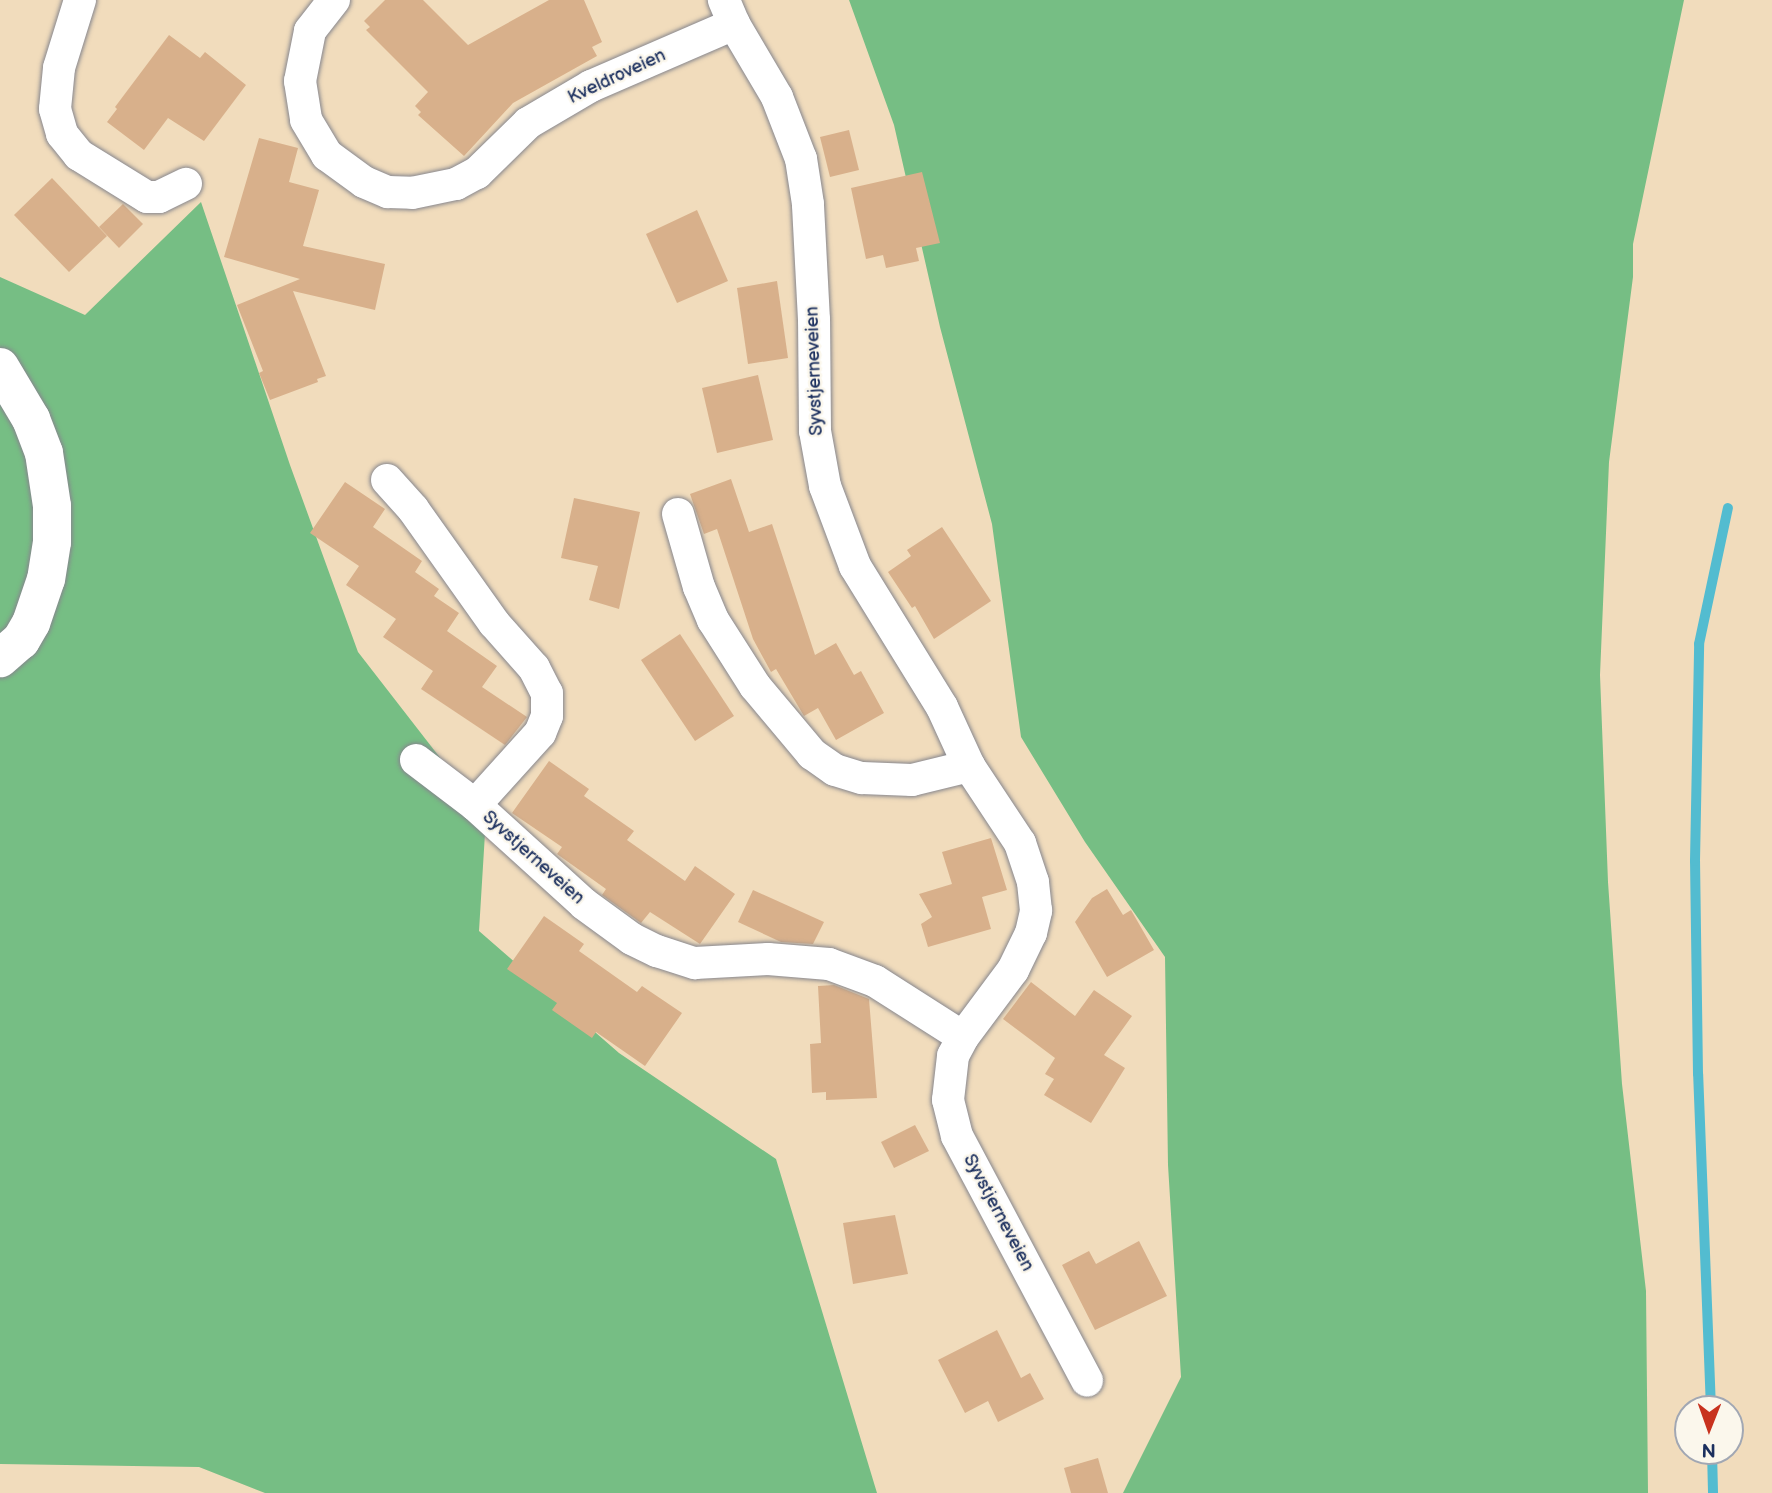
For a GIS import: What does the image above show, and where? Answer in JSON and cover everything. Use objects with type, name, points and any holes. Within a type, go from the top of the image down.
[{"type":"street","points":[[80,0],[60,68],[55,109],[62,134],[79,155],[147,197],[159,197],[186,184]]},
{"type":"street","name":"Kveldroveien","points":[[334,0],[310,31],[300,81],[306,120],[327,155],[364,181],[388,192],[412,193],[456,184],[477,173],[528,123],[729,12]]},
{"type":"street","name":"Syvstjerneveien","points":[[729,12],[777,97],[801,159],[808,204],[814,320],[815,431],[825,486],[855,566],[942,707],[969,765],[1020,844],[1033,882],[1036,911],[1031,933],[1013,970],[963,1037],[953,1056],[948,1100],[957,1136],[1087,1381]]},
{"type":"street","points":[[0,368],[35,430],[44,453],[52,506],[52,542],[46,579],[31,623],[21,640],[0,658]]},
{"type":"street","name":"Syvstjerneveien","points":[[387,481],[414,509],[494,622],[534,668],[547,693],[547,716],[540,733],[475,805],[584,904],[632,939],[657,951],[695,963],[768,959],[829,964],[875,981],[963,1037]]},
{"type":"street","points":[[678,514],[699,587],[713,620],[755,686],[812,754],[835,770],[862,778],[912,780],[969,765]]},
{"type":"street","points":[[416,760],[475,805]]},
{"type":"green space","points":[[849,0],[1684,0],[1633,244],[1633,277],[1609,462],[1600,675],[1608,882],[1622,1084],[1646,1291],[1648,1493],[1123,1493],[1181,1377],[1168,1165],[1165,957],[1085,842],[1021,737],[992,524],[940,327],[894,125]]},
{"type":"green space","points":[[201,202],[290,465],[358,652],[486,817],[479,931],[619,1053],[776,1159],[877,1493],[265,1493],[199,1467],[0,1464],[0,277],[85,315]]},
{"type":"building","points":[[385,0],[423,0],[468,45],[549,0],[584,0],[602,42],[592,47],[597,56],[513,103],[464,156],[418,115],[421,112],[415,106],[428,92],[366,30],[370,27],[364,21]]},
{"type":"building","points":[[169,35],[200,58],[205,52],[246,85],[204,141],[168,118],[144,150],[107,122],[117,109],[115,107]]},
{"type":"building","points":[[849,130],[859,170],[830,177],[820,137]]},
{"type":"building","points":[[259,138],[298,148],[289,182],[319,190],[303,246],[385,264],[375,310],[293,291],[326,376],[317,379],[318,382],[270,400],[259,373],[263,371],[237,305],[300,279],[224,257]]},
{"type":"building","points":[[922,172],[940,243],[916,248],[919,261],[886,268],[883,255],[866,259],[851,188]]},
{"type":"building","points":[[52,178],[107,236],[69,272],[14,215]]},
{"type":"building","points":[[123,204],[143,224],[119,248],[99,227]]},
{"type":"building","points":[[697,210],[728,281],[677,303],[646,234]]},
{"type":"building","points":[[777,281],[788,358],[748,364],[737,288]]},
{"type":"building","points":[[758,375],[773,440],[717,453],[702,388]]},
{"type":"building","points":[[731,479],[749,532],[772,524],[815,655],[836,643],[854,675],[861,671],[884,713],[836,740],[818,708],[804,716],[776,669],[771,672],[753,639],[717,529],[704,534],[690,494]]},
{"type":"building","points":[[345,482],[385,509],[373,527],[422,561],[415,572],[439,589],[434,596],[459,613],[447,631],[497,666],[482,687],[527,717],[505,745],[421,689],[433,671],[383,637],[396,619],[346,585],[359,566],[310,533]]},
{"type":"building","points":[[574,498],[640,512],[619,609],[589,600],[598,566],[561,558]]},
{"type":"building","points":[[942,527],[991,601],[934,639],[915,606],[912,608],[888,572],[911,556],[907,550]]},
{"type":"building","points":[[680,634],[734,716],[695,741],[641,660]]},
{"type":"building","points":[[549,761],[589,789],[584,796],[634,831],[627,840],[685,881],[695,866],[735,894],[700,944],[650,912],[641,923],[602,895],[606,889],[557,854],[562,847],[512,813]]},
{"type":"building","points":[[991,838],[1007,890],[982,897],[991,929],[928,947],[921,924],[932,917],[919,894],[952,884],[942,852]]},
{"type":"building","points":[[1107,889],[1123,915],[1131,910],[1154,950],[1107,977],[1075,922],[1092,898]]},
{"type":"building","points":[[753,890],[824,922],[813,944],[781,942],[738,922]]},
{"type":"building","points":[[544,916],[584,944],[579,951],[637,992],[642,986],[682,1013],[645,1066],[596,1032],[592,1038],[552,1010],[557,1003],[507,969]]},
{"type":"building","points":[[1031,982],[1075,1016],[1094,990],[1132,1016],[1104,1055],[1125,1068],[1091,1123],[1044,1095],[1054,1079],[1045,1074],[1055,1058],[1003,1019]]},
{"type":"building","points":[[834,985],[869,999],[877,1098],[826,1100],[826,1092],[812,1093],[810,1044],[821,1043],[818,986]]},
{"type":"building","points":[[915,1125],[929,1151],[894,1168],[881,1142]]},
{"type":"building","points":[[895,1215],[908,1274],[853,1284],[843,1223]]},
{"type":"building","points":[[1139,1241],[1167,1296],[1095,1330],[1062,1265],[1089,1251],[1096,1264]]},
{"type":"building","points":[[997,1330],[1021,1378],[1030,1373],[1044,1399],[998,1422],[988,1401],[965,1413],[938,1360]]},
{"type":"building","points":[[1098,1458],[1108,1493],[1071,1493],[1064,1468]]},
{"type":"waterway","points":[[1710,1395],[1698,1074],[1695,861],[1699,644],[1728,508]]},
{"type":"waterway","points":[[1712,1465],[1713,1493]]}]
